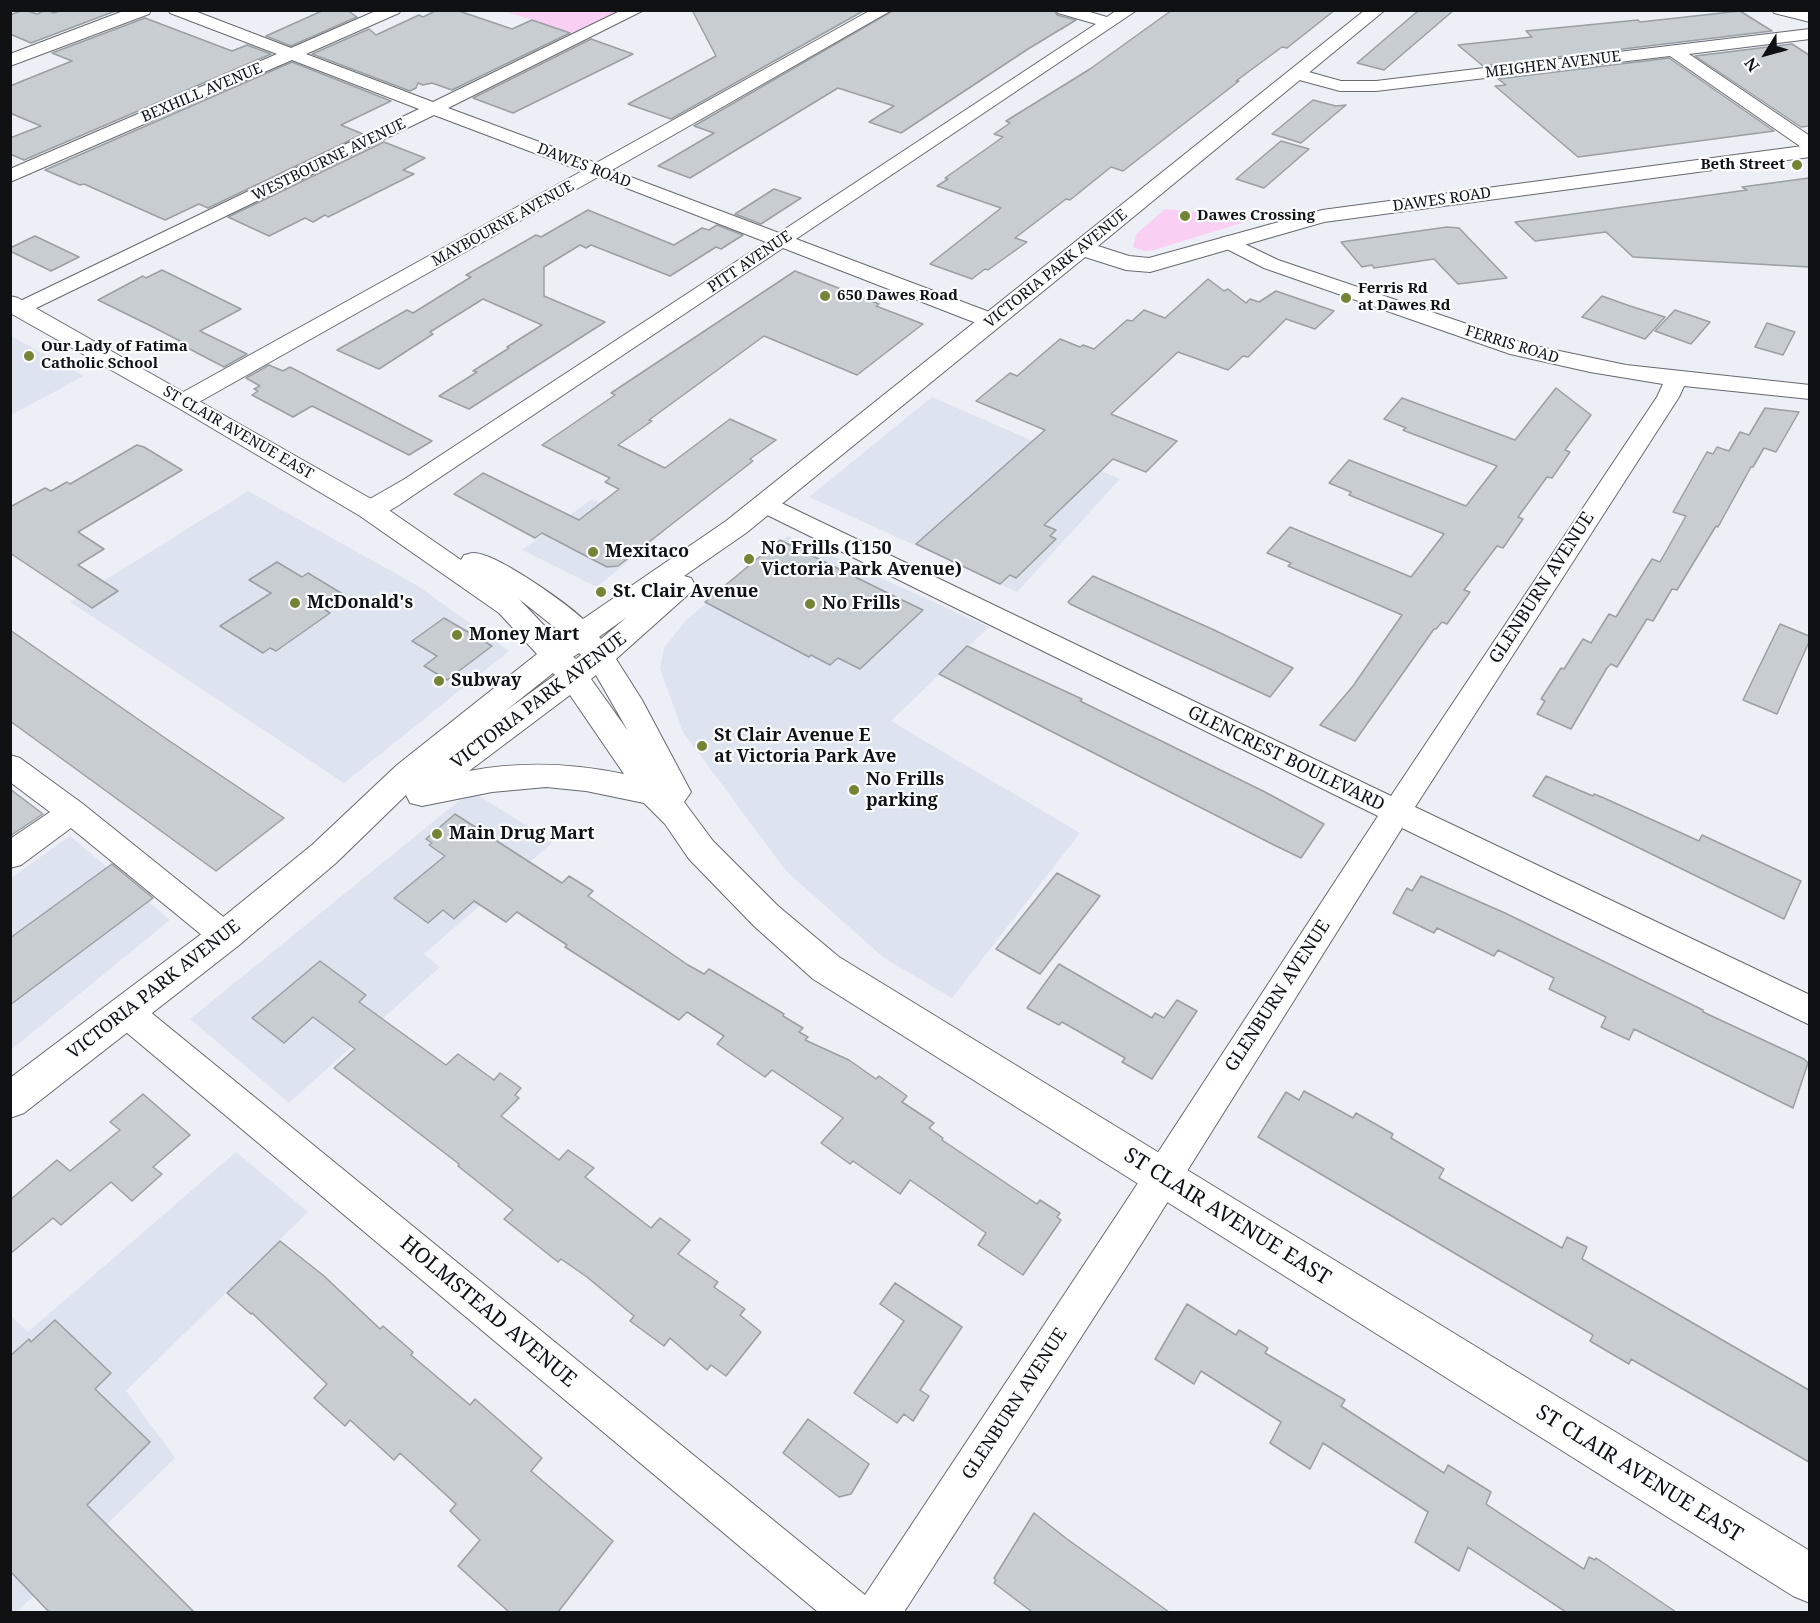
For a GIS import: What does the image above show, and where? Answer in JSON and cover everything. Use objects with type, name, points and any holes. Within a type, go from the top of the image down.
[{"type":"main road","points":[[10,61],[143,10]]},
{"type":"main road","name":"VICTORIA PARK AVENUE","points":[[10,1101],[225,936],[324,854],[408,774],[677,589],[736,527],[1377,10]]},
{"type":"main road","name":"DAWES ROAD","points":[[1082,248],[1122,262],[1146,265],[1322,216],[1809,151]]},
{"type":"main road","name":"ST CLAIR AVENUE EAST","points":[[16,305],[370,510],[577,656],[665,804],[702,850],[766,916],[826,968],[1809,1579]]},
{"type":"main road","name":"VICTORIA PARK AVENUE","points":[[324,854],[412,797],[577,656]]},
{"type":"main road","points":[[412,797],[454,786],[518,778],[562,776],[665,804]]},
{"type":"street","name":"DAWES ROAD","points":[[176,10],[992,321]]},
{"type":"street","name":"BEXHILL AVENUE","points":[[10,176],[393,10]]},
{"type":"street","name":"WESTBOURNE AVENUE","points":[[16,305],[435,109],[636,10]]},
{"type":"street","name":"MAYBOURNE AVENUE","points":[[184,401],[884,10]]},
{"type":"street","points":[[1064,10],[1109,23]]},
{"type":"street","name":"PITT AVENUE","points":[[370,510],[404,491],[1129,10]]},
{"type":"street","points":[[1780,10],[1809,17]]},
{"type":"street","name":"MEIGHEN AVENUE","points":[[1298,74],[1340,86],[1358,87],[1809,34]]},
{"type":"street","points":[[1674,51],[1809,145]]},
{"type":"street","name":"FERRIS ROAD","points":[[1228,242],[1271,264],[1518,349],[1595,369],[1809,392]]},
{"type":"street","name":"GLENBURN AVENUE","points":[[879,1612],[1162,1177],[1396,811],[1668,397],[1676,379]]},
{"type":"street","name":"GLENCREST BOULEVARD","points":[[764,504],[813,530],[1809,1011]]},
{"type":"street","points":[[10,766],[72,812],[225,936]]},
{"type":"street","points":[[10,856],[72,812]]},
{"type":"street","name":"HOLMSTEAD AVENUE","points":[[126,1012],[851,1612]]},
{"type":"shaded area","points":[[504,11],[622,11],[574,34]]},
{"type":"shaded area","points":[[1165,209],[1258,218],[1154,250],[1144,251],[1133,247],[1136,234]]},
{"type":"shaded area","name":"Our Lady of Fatima Catholic School","points":[[11,336],[84,376],[11,415]]},
{"type":"shaded area","points":[[932,397],[1120,479],[1017,592],[809,497]]},
{"type":"shaded area","points":[[248,491],[418,586],[509,651],[344,783],[70,602]]},
{"type":"shaded area","points":[[592,499],[664,532],[597,587],[522,550]]},
{"type":"shaded area","name":"No Frills parking","points":[[788,536],[989,627],[891,721],[1080,833],[952,998],[884,958],[786,871],[683,732],[660,669],[664,648],[686,620]]},
{"type":"shaded area","points":[[471,791],[553,842],[424,954],[440,967],[289,1103],[190,1019]]},
{"type":"shaded area","points":[[70,836],[170,920],[11,1050],[11,878]]},
{"type":"shaded area","points":[[236,1152],[308,1212],[126,1391],[175,1458],[17,1612],[10,1612],[10,1315],[28,1332]]},
{"type":"building","points":[[24,10],[37,14],[46,10],[54,13],[62,10],[118,10],[31,43],[10,34],[10,15]]},
{"type":"building","points":[[324,10],[347,10],[357,17],[291,46],[266,36]]},
{"type":"building","points":[[437,10],[456,10],[512,29],[532,20],[570,33],[452,90],[432,83],[423,85],[418,83],[416,88],[410,91],[312,54],[369,29],[376,35],[419,15],[423,17]]},
{"type":"building","points":[[692,10],[865,10],[671,119],[628,104],[716,56]]},
{"type":"building","points":[[894,10],[1054,10],[1057,15],[1076,20],[901,133],[869,122],[894,106],[838,88],[690,178],[658,166],[714,133],[694,126]]},
{"type":"building","points":[[1172,10],[1335,10],[1287,48],[1282,47],[1236,81],[1239,81],[1123,171],[1111,167],[1070,200],[1066,199],[1015,238],[1027,242],[988,270],[985,269],[972,279],[930,264],[1001,208],[937,186],[1003,137],[994,134],[1010,123],[1006,121],[1090,69]]},
{"type":"building","points":[[1419,10],[1454,10],[1384,70],[1357,63]]},
{"type":"building","points":[[1740,11],[1772,31],[1483,66],[1458,45],[1532,37],[1526,31]]},
{"type":"building","points":[[145,18],[232,51],[247,45],[271,54],[24,160],[10,154],[10,138],[41,126],[10,113],[10,86],[72,61],[52,53]]},
{"type":"building","points":[[591,39],[633,54],[513,113],[473,98]]},
{"type":"building","points":[[1792,44],[1809,55],[1809,126],[1801,127],[1695,56]]},
{"type":"building","points":[[1669,58],[1774,131],[1578,157],[1495,86],[1506,85],[1498,79]]},
{"type":"building","points":[[292,62],[391,101],[341,125],[363,134],[208,208],[199,204],[165,220],[84,184],[80,185],[45,170]]},
{"type":"building","points":[[1313,100],[1336,106],[1346,105],[1301,143],[1272,134]]},
{"type":"building","points":[[1281,141],[1309,149],[1264,188],[1236,179]]},
{"type":"building","points":[[384,142],[425,158],[403,170],[414,174],[328,217],[325,215],[313,222],[305,218],[269,236],[228,217]]},
{"type":"building","points":[[1809,178],[1809,267],[1633,257],[1606,232],[1535,241],[1515,222],[1747,190],[1742,187]]},
{"type":"building","points":[[774,189],[801,198],[761,224],[735,214]]},
{"type":"building","points":[[588,210],[674,245],[702,228],[709,230],[717,225],[743,235],[721,249],[716,247],[670,276],[591,245],[586,248],[580,245],[544,267],[544,296],[605,322],[469,409],[439,396],[477,372],[473,371],[542,325],[483,299],[430,332],[433,334],[379,369],[337,350],[407,310],[413,313],[471,277],[466,275],[536,235],[541,237]]},
{"type":"building","points":[[1447,227],[1459,228],[1507,278],[1458,284],[1434,259],[1374,268],[1372,265],[1362,267],[1341,242]]},
{"type":"building","points":[[35,236],[79,257],[51,271],[10,251],[10,248]]},
{"type":"building","points":[[162,270],[241,309],[200,331],[247,354],[224,367],[178,343],[180,341],[98,300],[143,276],[146,278]]},
{"type":"building","points":[[795,271],[923,324],[857,375],[764,336],[649,420],[652,421],[618,445],[665,468],[730,419],[776,440],[750,459],[753,461],[618,566],[607,567],[542,533],[535,538],[454,494],[483,473],[579,520],[619,489],[605,482],[610,478],[542,445],[615,395],[611,393]]},
{"type":"building","points":[[1208,279],[1224,291],[1228,289],[1246,303],[1250,299],[1259,302],[1276,291],[1334,311],[1315,329],[1286,319],[1248,357],[1243,356],[1228,370],[1178,352],[1111,414],[1177,441],[1146,472],[1113,459],[1044,525],[1056,530],[1050,536],[1056,539],[1016,578],[1010,575],[1000,584],[916,544],[1045,430],[976,401],[1010,373],[1017,376],[1060,339],[1080,347],[1083,345],[1094,349],[1127,320],[1132,321],[1144,310],[1165,318]]},
{"type":"building","points":[[1602,296],[1665,317],[1645,339],[1582,317]]},
{"type":"building","points":[[1675,310],[1710,322],[1691,344],[1655,331]]},
{"type":"building","points":[[1767,323],[1795,332],[1783,355],[1755,347]]},
{"type":"building","points":[[269,365],[283,371],[290,367],[432,441],[409,455],[312,406],[293,417],[252,395],[258,391],[254,389],[260,386],[246,378]]},
{"type":"building","points":[[1556,388],[1591,415],[1565,450],[1570,452],[1552,478],[1547,477],[1518,517],[1523,519],[1503,548],[1497,546],[1464,590],[1470,592],[1447,624],[1442,622],[1434,629],[1355,741],[1320,725],[1353,686],[1402,615],[1288,566],[1291,563],[1267,553],[1290,527],[1411,577],[1444,534],[1349,495],[1351,492],[1329,483],[1349,460],[1466,506],[1497,466],[1405,431],[1403,430],[1406,428],[1384,419],[1402,398],[1515,440]]},
{"type":"building","points":[[1765,408],[1799,412],[1776,452],[1764,448],[1718,527],[1716,526],[1677,590],[1672,589],[1653,621],[1647,619],[1617,667],[1611,664],[1607,668],[1571,729],[1537,714],[1545,701],[1541,699],[1583,639],[1591,643],[1609,614],[1616,617],[1652,559],[1660,562],[1686,516],[1673,512],[1707,452],[1713,454],[1717,447],[1729,451],[1740,432],[1749,435]]},
{"type":"building","points":[[137,445],[182,470],[78,532],[104,549],[78,565],[118,591],[92,608],[10,553],[10,507],[45,488],[51,491],[67,482],[70,484]]},
{"type":"building","name":"No Frills","points":[[780,540],[923,610],[860,669],[838,658],[830,665],[811,655],[809,657],[705,602]]},
{"type":"building","name":"McDonald's","points":[[277,562],[302,577],[308,573],[346,596],[325,610],[330,613],[276,651],[270,648],[263,653],[220,626],[271,593],[249,580]]},
{"type":"building","points":[[1093,576],[1293,668],[1270,697],[1070,604],[1068,602]]},
{"type":"building","points":[[444,618],[492,646],[447,680],[424,666],[437,656],[412,641]]},
{"type":"building","points":[[1780,624],[1809,636],[1809,642],[1777,714],[1743,700]]},
{"type":"building","points":[[10,630],[284,818],[216,871],[10,721]]},
{"type":"building","points":[[967,646],[1082,699],[1080,701],[1265,792],[1324,824],[1301,858],[1274,845],[939,674]]},
{"type":"building","points":[[1546,776],[1593,796],[1594,794],[1604,798],[1699,841],[1702,835],[1801,881],[1784,919],[1533,796]]},
{"type":"building","points":[[10,789],[43,814],[10,836]]},
{"type":"building","points":[[455,814],[562,883],[569,876],[593,891],[588,896],[688,965],[704,974],[709,969],[784,1014],[783,1016],[803,1028],[799,1032],[808,1037],[805,1040],[849,1060],[876,1079],[879,1076],[907,1096],[902,1102],[934,1123],[929,1128],[943,1138],[942,1140],[1037,1204],[1040,1200],[1060,1213],[1057,1217],[1061,1220],[1023,1275],[978,1245],[986,1233],[910,1180],[900,1194],[853,1161],[850,1164],[821,1143],[843,1118],[772,1070],[765,1077],[717,1044],[724,1036],[687,1012],[679,1020],[565,947],[567,945],[517,912],[506,922],[474,901],[454,919],[443,910],[428,923],[394,898],[445,856],[429,845],[432,843],[426,839]]},
{"type":"building","points":[[112,864],[153,898],[10,1005],[10,938]]},
{"type":"building","points":[[1057,873],[1100,896],[1040,974],[996,949]]},
{"type":"building","points":[[1421,876],[1505,913],[1703,1012],[1804,1059],[1808,1063],[1793,1108],[1634,1029],[1629,1040],[1601,1027],[1606,1017],[1549,989],[1554,978],[1498,950],[1494,956],[1437,928],[1434,933],[1393,913],[1407,888],[1412,891]]},
{"type":"building","points":[[320,961],[366,995],[359,1002],[446,1065],[458,1054],[494,1080],[500,1073],[521,1088],[515,1095],[519,1098],[501,1116],[559,1160],[568,1150],[594,1168],[585,1177],[651,1228],[660,1218],[690,1240],[678,1254],[718,1282],[714,1287],[745,1309],[740,1315],[761,1332],[726,1376],[711,1365],[707,1370],[670,1338],[664,1346],[630,1321],[634,1316],[587,1277],[561,1259],[558,1262],[504,1219],[513,1210],[458,1166],[459,1164],[334,1068],[355,1049],[313,1017],[284,1043],[252,1018]]},
{"type":"building","points":[[1059,964],[1152,1018],[1155,1013],[1164,1018],[1177,1000],[1197,1011],[1152,1079],[1122,1062],[1125,1058],[1062,1022],[1059,1025],[1027,1008]]},
{"type":"building","points":[[1304,1091],[1353,1118],[1356,1113],[1393,1134],[1391,1138],[1444,1169],[1439,1178],[1562,1248],[1567,1237],[1587,1247],[1582,1259],[1809,1390],[1809,1462],[1631,1359],[1629,1364],[1590,1341],[1593,1335],[1258,1137],[1286,1092],[1299,1100]]},
{"type":"building","points":[[143,1094],[190,1135],[153,1167],[162,1174],[132,1201],[111,1182],[61,1225],[53,1218],[10,1254],[10,1200],[57,1160],[70,1171],[120,1130],[110,1122]]},
{"type":"building","points":[[280,1241],[324,1276],[380,1329],[383,1326],[413,1352],[411,1355],[470,1405],[475,1399],[542,1458],[531,1471],[613,1541],[558,1612],[509,1612],[458,1566],[480,1540],[450,1511],[456,1504],[400,1453],[394,1460],[350,1420],[345,1426],[314,1398],[327,1384],[252,1313],[227,1293]]},
{"type":"building","points":[[895,1283],[962,1327],[920,1390],[929,1396],[913,1421],[904,1414],[897,1423],[854,1393],[904,1321],[880,1304]]},
{"type":"building","points":[[1187,1304],[1236,1335],[1239,1330],[1268,1348],[1265,1353],[1345,1400],[1341,1406],[1444,1473],[1448,1465],[1491,1492],[1486,1504],[1584,1569],[1589,1557],[1595,1560],[1596,1558],[1676,1612],[1566,1612],[1468,1547],[1459,1571],[1415,1542],[1428,1512],[1323,1443],[1310,1469],[1270,1443],[1281,1422],[1201,1371],[1194,1384],[1155,1359]]},
{"type":"building","points":[[55,1320],[111,1373],[95,1389],[150,1442],[87,1505],[194,1612],[49,1612],[10,1571],[10,1356],[29,1339],[31,1342]]},
{"type":"building","points":[[808,1419],[869,1464],[851,1494],[839,1497],[783,1453]]},
{"type":"building","points":[[1034,1513],[1169,1612],[1032,1612],[994,1583],[996,1580],[994,1578]]},
{"type":"place","name":"Beth Street","points":[[1797,165]]},
{"type":"place","name":"Dawes Crossing","points":[[1185,216]]},
{"type":"place","name":"650 Dawes Road","points":[[825,296]]},
{"type":"place","name":"Ferris Rd at Dawes Rd","points":[[1346,298]]},
{"type":"place","name":"Our Lady of Fatima Catholic School","points":[[29,356]]},
{"type":"place","name":"Mexitaco","points":[[593,552]]},
{"type":"place","name":"No Frills (1150 Victoria Park Avenue)","points":[[749,559]]},
{"type":"place","name":"St. Clair Avenue","points":[[601,592]]},
{"type":"place","name":"McDonald's","points":[[295,603]]},
{"type":"place","name":"No Frills","points":[[810,604]]},
{"type":"place","name":"Money Mart","points":[[457,635]]},
{"type":"place","name":"Subway","points":[[439,681]]},
{"type":"place","name":"St Clair Avenue E at Victoria Park Ave","points":[[702,746]]},
{"type":"place","name":"No Frills parking","points":[[854,790]]},
{"type":"place","name":"Main Drug Mart","points":[[437,834]]}]
